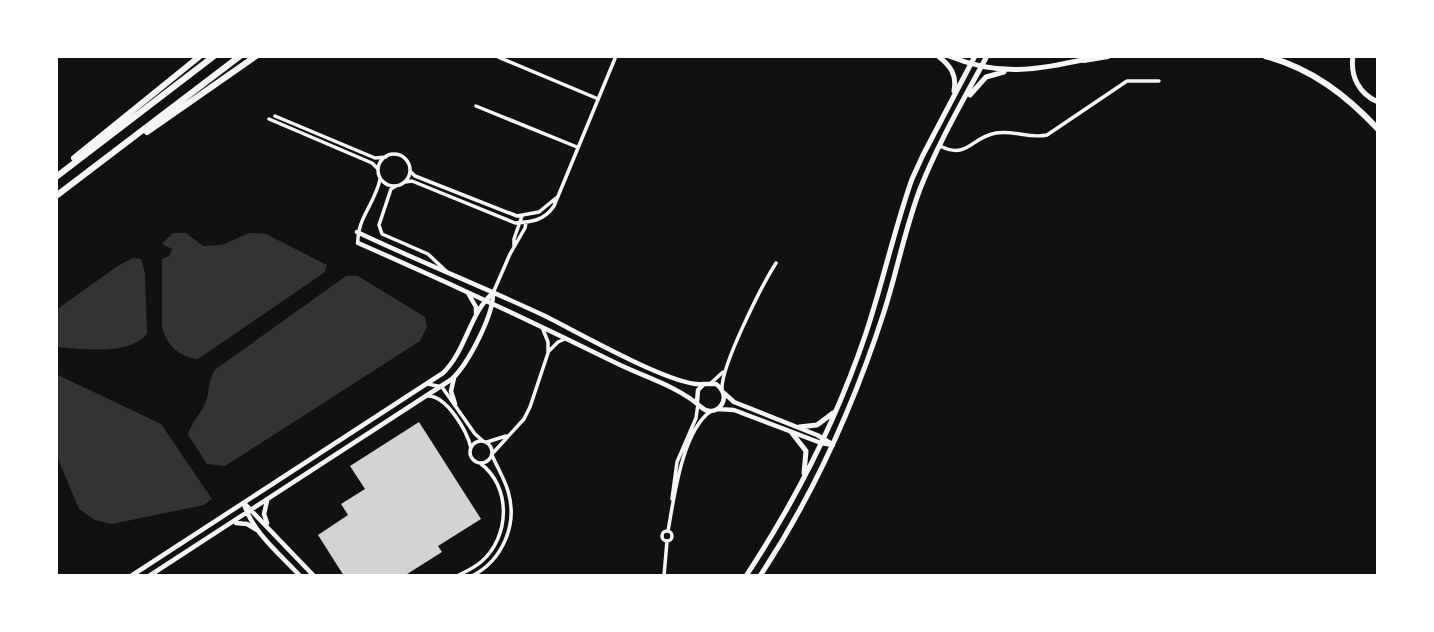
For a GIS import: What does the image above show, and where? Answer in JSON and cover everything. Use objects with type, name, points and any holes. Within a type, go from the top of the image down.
[{"type":"highway","points":[[56,174],[200,56]]},
{"type":"highway","points":[[56,174],[214,56]]},
{"type":"highway","points":[[56,196],[240,56]]},
{"type":"highway","points":[[76,181],[256,56]]},
{"type":"highway","points":[[1084,60],[1108,56]]},
{"type":"highway","points":[[1265,56],[1315,76],[1353,103],[1378,129]]},
{"type":"main road","points":[[938,56],[950,66],[954,74],[956,83],[953,100]]},
{"type":"main road","points":[[949,56],[981,67],[1020,70]]},
{"type":"main road","points":[[746,576],[782,519],[837,407],[871,318],[912,179],[975,56]]},
{"type":"main road","points":[[760,576],[800,511],[859,386],[886,308],[915,204],[940,146],[987,56]]},
{"type":"main road","points":[[962,106],[979,82],[986,77],[1100,56]]},
{"type":"main road","points":[[1353,56],[1352,67],[1356,81],[1362,91],[1378,102]]},
{"type":"main road","points":[[799,428],[821,424],[837,407]]},
{"type":"main road","points":[[792,433],[806,451],[802,481]]},
{"type":"street","points":[[448,272],[428,254],[382,234],[379,225],[391,190],[412,181],[519,223],[542,219],[550,211],[557,197],[616,56]]},
{"type":"street","points":[[498,57],[597,98]]},
{"type":"street","points":[[940,146],[953,153],[995,133],[1010,132],[1035,138],[1047,135],[1127,81],[1159,80]]},
{"type":"street","points":[[477,106],[577,147]]},
{"type":"street","points":[[275,116],[375,158],[400,155],[408,162],[415,176],[517,216],[539,212],[557,197]]},
{"type":"street","points":[[269,119],[372,163],[378,169],[379,188],[357,232],[358,243],[541,325],[698,403],[704,409],[730,408],[792,433],[833,445]]},
{"type":"street","points":[[378,169],[386,157]]},
{"type":"street","points":[[405,182],[410,170]]},
{"type":"street","points":[[380,177],[385,183],[396,186]]},
{"type":"street","points":[[514,246],[519,242],[526,223],[523,216]]},
{"type":"street","points":[[455,404],[451,387],[470,355],[493,304],[493,293],[514,246],[523,216]]},
{"type":"street","points":[[357,232],[690,384],[711,383],[726,367]]},
{"type":"street","points":[[671,512],[688,445],[699,423],[723,404],[726,367],[776,263]]},
{"type":"street","points":[[468,292],[476,307],[475,320]]},
{"type":"street","points":[[131,576],[443,373],[454,361],[485,300],[493,293]]},
{"type":"street","points":[[485,321],[494,312],[504,309]]},
{"type":"street","points":[[480,463],[489,460],[527,414],[548,353],[548,342],[541,325]]},
{"type":"street","points":[[548,353],[558,342],[568,338]]},
{"type":"street","points":[[149,576],[442,387],[456,375]]},
{"type":"street","points":[[711,383],[734,402],[799,428],[822,441]]},
{"type":"street","points":[[428,384],[442,387],[475,434],[491,447],[508,489],[510,525],[504,545],[488,566],[472,576]]},
{"type":"street","points":[[664,576],[667,541],[663,536],[668,531],[677,462],[696,418],[698,390],[704,384]]},
{"type":"street","points":[[428,396],[438,397],[445,403],[468,439],[471,457],[494,477],[503,506],[501,528],[494,547],[482,562],[457,576]]},
{"type":"street","points":[[471,448],[477,442],[508,436]]},
{"type":"street","points":[[267,500],[264,514],[271,530]]},
{"type":"street","points":[[244,503],[259,532]]},
{"type":"street","points":[[249,512],[271,530],[314,576]]},
{"type":"street","points":[[228,526],[244,523],[259,532],[300,576]]},
{"type":"shaded area","points":[[173,233],[186,233],[203,246],[222,245],[249,233],[266,234],[327,265],[325,272],[198,359],[192,358],[171,345],[162,327],[162,259],[169,256],[172,249],[162,244]]},
{"type":"shaded area","points":[[133,258],[141,259],[145,273],[147,333],[140,340],[118,348],[92,350],[56,347],[56,310]]},
{"type":"shaded area","points":[[346,276],[358,276],[425,317],[427,327],[420,341],[225,466],[207,464],[188,435],[204,406],[216,369]]},
{"type":"shaded area","points":[[56,374],[161,424],[212,499],[204,505],[112,524],[95,520],[79,509],[56,454]]},
{"type":"building","points":[[419,422],[481,519],[438,546],[442,552],[404,576],[344,576],[318,535],[348,515],[341,504],[365,489],[350,466]]}]
